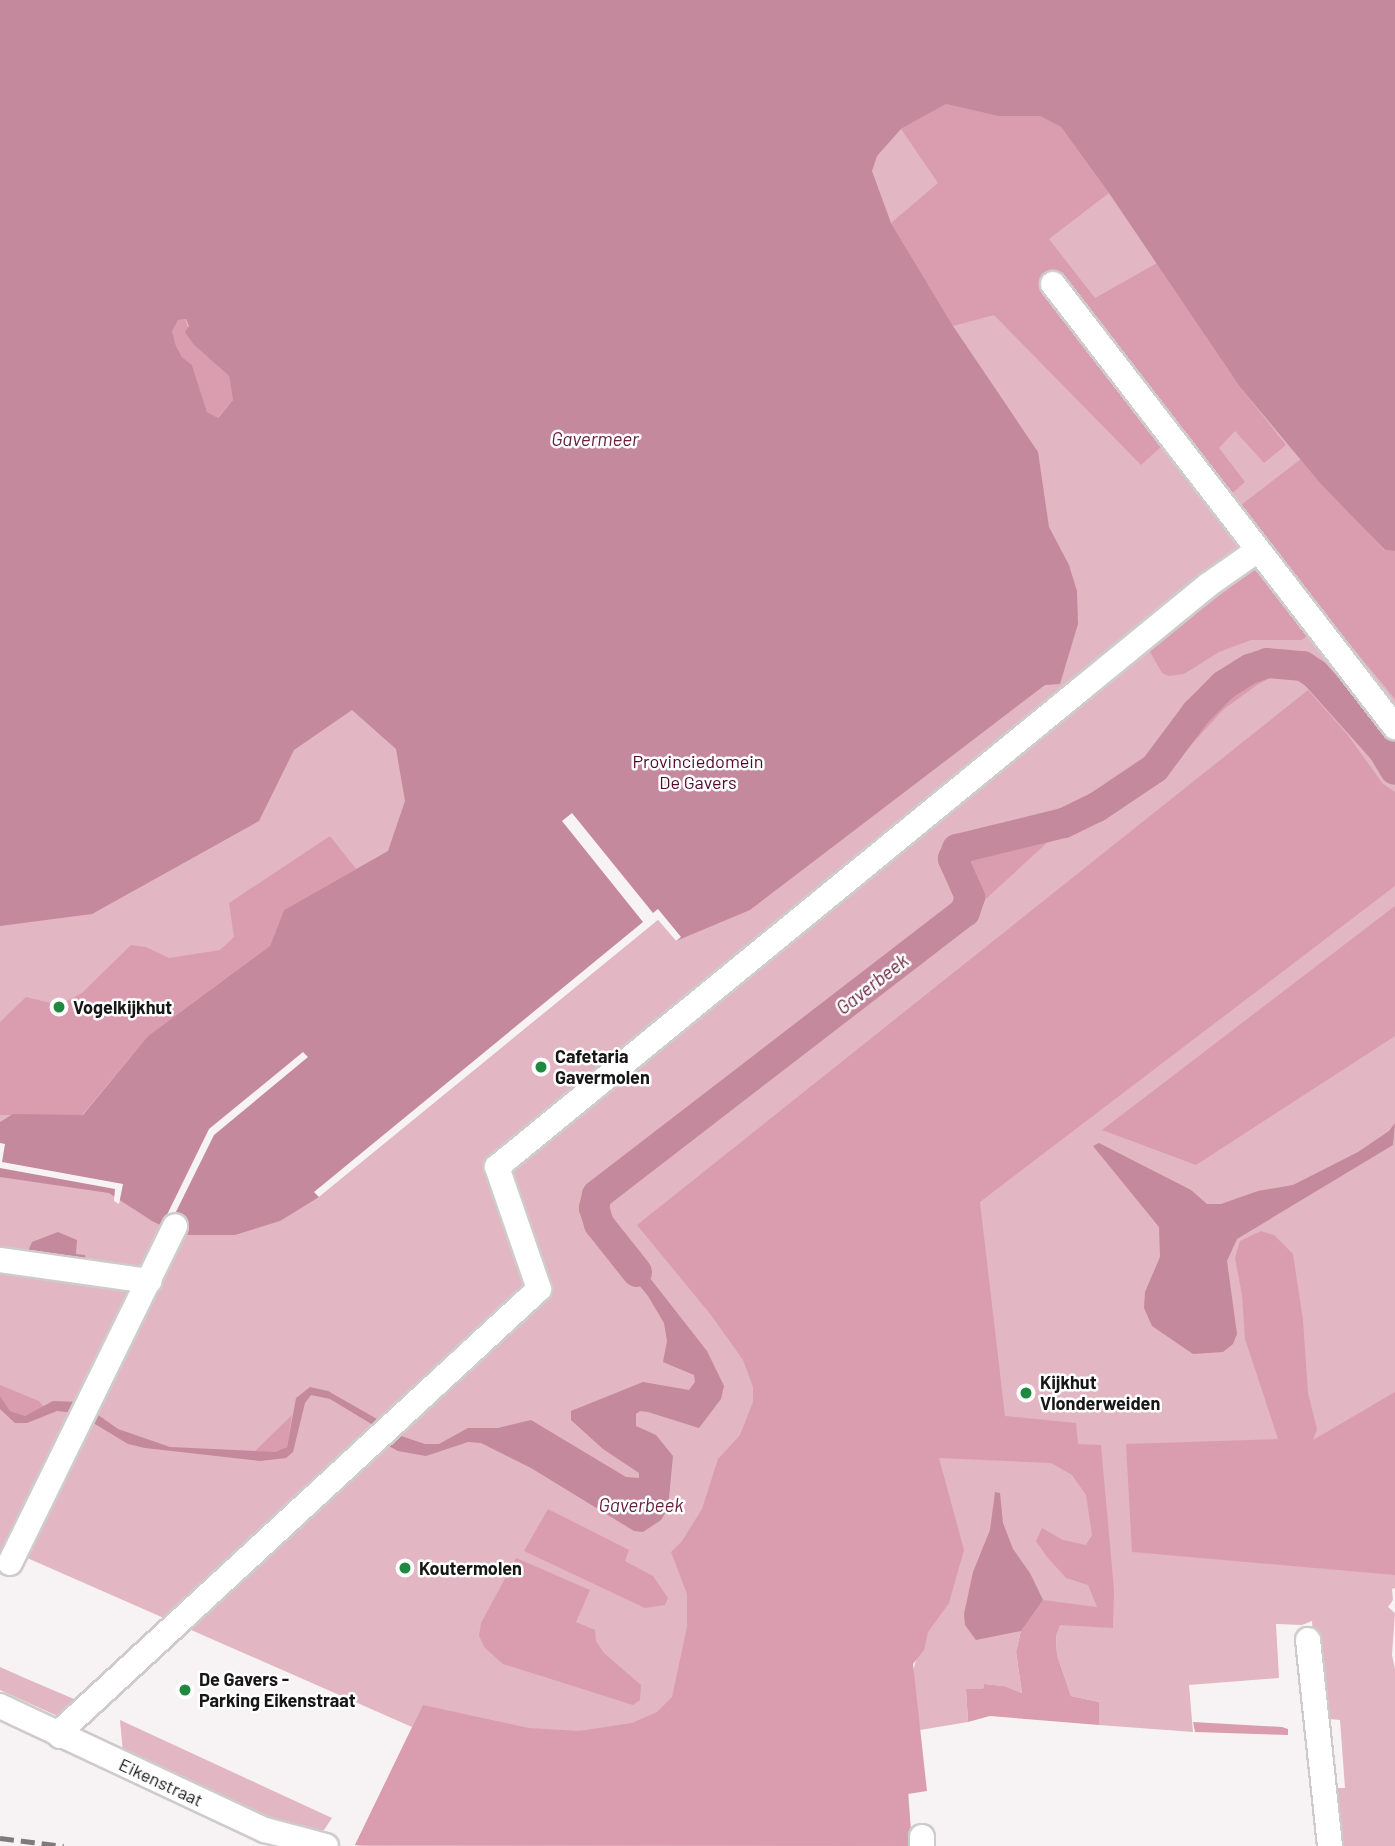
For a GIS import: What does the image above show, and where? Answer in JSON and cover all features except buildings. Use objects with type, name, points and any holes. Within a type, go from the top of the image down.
[{"type":"street","points":[[1053,284],[1395,727]]},
{"type":"street","points":[[60,1735],[65,1727],[540,1289],[497,1167],[1208,586],[1258,550]]},
{"type":"street","points":[[10,1563],[176,1226]]},
{"type":"street","points":[[0,1261],[150,1281]]},
{"type":"street","points":[[175,1651],[182,1619]]},
{"type":"street","points":[[1308,1640],[1330,1846]]},
{"type":"street","name":"Eikenstraat","points":[[0,1706],[265,1830],[326,1846]]},
{"type":"green space","name":"Provinciedomein De Gavers","points":[[0,0],[1395,0],[1395,1588],[1392,1589],[1393,1600],[1388,1607],[1395,1613],[1392,1655],[1395,1669],[1395,1846],[1338,1846],[1331,1788],[1345,1788],[1340,1720],[1319,1718],[1312,1621],[1302,1625],[1276,1624],[1279,1678],[1189,1685],[1193,1732],[1099,1725],[1099,1702],[1071,1696],[1057,1655],[1056,1635],[1021,1631],[1016,1652],[1022,1693],[1003,1686],[984,1684],[983,1689],[966,1689],[968,1722],[920,1730],[912,1674],[917,1657],[898,1642],[912,1846],[361,1846],[355,1845],[412,1727],[9,1550],[0,1567]]},
{"type":"green space","points":[[0,1667],[81,1702],[62,1718],[0,1690]]},
{"type":"green space","points":[[120,1720],[332,1818],[324,1830],[307,1833],[268,1821],[123,1753]]},
{"type":"shaded area","points":[[946,104],[998,116],[1040,116],[1061,127],[1109,193],[1049,239],[1095,298],[1157,263],[1240,387],[1286,445],[1264,463],[1235,431],[1219,448],[1245,482],[1228,497],[1174,435],[1141,465],[994,315],[953,326],[891,223],[938,183],[901,129]]},
{"type":"shaded area","points":[[185,319],[194,345],[229,376],[233,400],[217,418],[207,412],[192,365],[182,357],[176,346],[172,331],[177,320]]},
{"type":"shaded area","points":[[1301,459],[1384,550],[1395,551],[1395,699],[1237,508]]},
{"type":"shaded area","points":[[1260,564],[1309,632],[1306,637],[1301,640],[1251,640],[1219,652],[1184,674],[1169,676],[1162,673],[1145,643],[1201,600],[1207,605]]},
{"type":"shaded area","points":[[1288,668],[1301,673],[1272,677],[1257,685],[1224,709],[1166,772],[1130,801],[1124,794],[1154,773],[1223,689],[1258,669]]},
{"type":"shaded area","points":[[1308,690],[1347,734],[1383,784],[1395,792],[1395,886],[980,1202],[1005,1416],[1076,1423],[1078,1444],[1101,1445],[1114,1590],[1113,1628],[1060,1625],[1056,1635],[1057,1655],[1071,1696],[1099,1702],[1099,1725],[990,1716],[968,1722],[966,1689],[983,1689],[984,1684],[1004,1686],[1022,1693],[1016,1652],[1021,1631],[1043,1600],[1097,1607],[1088,1585],[1066,1578],[1047,1557],[1036,1541],[1042,1528],[1063,1540],[1086,1545],[1092,1535],[1086,1495],[1072,1475],[1051,1463],[939,1458],[964,1550],[949,1603],[928,1632],[924,1650],[913,1664],[927,1791],[908,1794],[912,1846],[355,1845],[423,1705],[529,1728],[579,1731],[632,1723],[657,1712],[672,1697],[687,1627],[687,1594],[671,1552],[682,1541],[702,1509],[718,1459],[740,1435],[753,1402],[753,1387],[743,1360],[711,1315],[637,1225]]},
{"type":"shaded area","points":[[1062,829],[975,909],[972,893],[956,862],[959,852],[1006,839],[1028,844],[1045,832]]},
{"type":"shaded area","points":[[330,836],[356,869],[284,910],[270,946],[148,1036],[82,1115],[0,1115],[0,1022],[26,997],[59,1005],[82,993],[131,945],[146,947],[169,958],[220,950],[234,937],[229,903]]},
{"type":"shaded area","points":[[1395,906],[1395,1036],[1196,1165],[1102,1130]]},
{"type":"shaded area","points":[[1261,1231],[1274,1235],[1293,1254],[1303,1320],[1308,1393],[1317,1429],[1313,1440],[1395,1392],[1395,1575],[1132,1552],[1126,1444],[1278,1439],[1245,1339],[1242,1295],[1235,1258],[1240,1241]]},
{"type":"shaded area","points":[[0,1385],[39,1401],[44,1407],[25,1416],[10,1411],[0,1396]]},
{"type":"shaded area","points":[[292,1415],[287,1447],[275,1452],[254,1452]]},
{"type":"shaded area","points":[[548,1509],[629,1550],[625,1561],[653,1576],[668,1598],[665,1605],[645,1608],[524,1551]]},
{"type":"shaded area","points":[[516,1558],[590,1590],[576,1622],[595,1630],[596,1641],[604,1653],[641,1685],[640,1700],[633,1705],[503,1664],[485,1648],[479,1636],[481,1623]]},
{"type":"shaded area","points":[[1193,1722],[1282,1727],[1288,1729],[1288,1735],[1195,1732]]},
{"type":"water","name":"Gavermeer","points":[[0,0],[1395,0],[1395,551],[1385,550],[1321,484],[1240,387],[1109,193],[1061,127],[1040,116],[998,116],[946,104],[901,129],[877,156],[872,171],[891,223],[953,326],[1038,452],[1049,527],[1069,565],[1077,591],[1078,624],[1060,684],[1045,685],[750,910],[676,941],[658,920],[319,1197],[280,1221],[235,1235],[181,1235],[152,1221],[109,1193],[0,1177],[0,1122],[13,1114],[83,1115],[148,1036],[270,946],[284,910],[388,851],[405,801],[396,749],[352,710],[294,750],[259,821],[92,914],[0,926]],"holes":[[[186,319],[189,326],[185,332],[194,345],[229,376],[233,400],[218,418],[207,412],[192,365],[182,357],[176,346],[172,331],[178,320]]]},
{"type":"water","points":[[1395,1123],[1393,1145],[1237,1239],[1227,1261],[1237,1334],[1233,1344],[1223,1352],[1193,1354],[1152,1326],[1144,1308],[1145,1292],[1160,1257],[1159,1227],[1093,1146],[1099,1143],[1191,1190],[1207,1204],[1221,1204],[1258,1191],[1293,1185],[1358,1152],[1389,1131]]},
{"type":"water","points":[[58,1232],[77,1240],[76,1254],[85,1255],[86,1262],[25,1258],[32,1242]]},
{"type":"water","name":"Gaverbeek","points":[[617,1236],[707,1351],[724,1386],[721,1399],[699,1428],[648,1412],[640,1411],[636,1414],[636,1426],[656,1435],[673,1456],[668,1508],[661,1520],[643,1532],[634,1531],[531,1468],[481,1443],[468,1442],[426,1456],[398,1451],[385,1444],[395,1434],[425,1444],[439,1444],[468,1428],[498,1428],[531,1420],[626,1477],[639,1478],[639,1473],[603,1449],[571,1420],[571,1411],[643,1382],[689,1390],[695,1382],[694,1375],[663,1362],[667,1341],[664,1323],[648,1296],[606,1245]]},
{"type":"water","points":[[310,1387],[328,1391],[384,1423],[378,1428],[330,1399],[311,1395],[305,1403],[293,1452],[286,1458],[260,1461],[128,1444],[90,1421],[94,1412],[118,1429],[170,1447],[275,1452],[287,1447],[296,1398]]},
{"type":"water","points":[[0,1396],[10,1411],[25,1416],[53,1401],[81,1402],[75,1413],[57,1411],[27,1423],[15,1423],[0,1409]]},
{"type":"water","points":[[995,1492],[1000,1493],[1003,1523],[1013,1549],[1030,1573],[1043,1600],[1021,1631],[976,1640],[965,1625],[964,1614],[973,1572],[990,1530]]},
{"type":"pier","points":[[572,813],[653,913],[658,909],[681,937],[676,941],[658,920],[319,1197],[314,1192],[643,922],[562,821]]},
{"type":"pier","points":[[303,1052],[308,1057],[214,1135],[166,1232],[160,1229],[209,1129]]},
{"type":"pier","points":[[0,1143],[5,1144],[2,1162],[123,1184],[119,1204],[114,1201],[115,1189],[0,1168]]},
{"type":"waterway","name":"Gaverbeek","points":[[637,1272],[599,1224],[594,1208],[597,1195],[965,912],[970,897],[953,859],[957,849],[1064,823],[1097,807],[1155,768],[1196,713],[1224,685],[1250,669],[1267,663],[1303,666],[1315,674],[1383,750],[1395,770]]},
{"type":"railway","points":[[0,1838],[63,1846]]},
{"type":"place","name":"Vogelkijkhut","points":[[59,1007]]},
{"type":"place","name":"Cafetaria Gavermolen","points":[[541,1067]]},
{"type":"place","name":"Kijkhut Vlonderweiden","points":[[1026,1393]]},
{"type":"place","name":"Koutermolen","points":[[405,1568]]},
{"type":"place","name":"De Gavers - Parking Eikenstraat","points":[[185,1690]]}]
